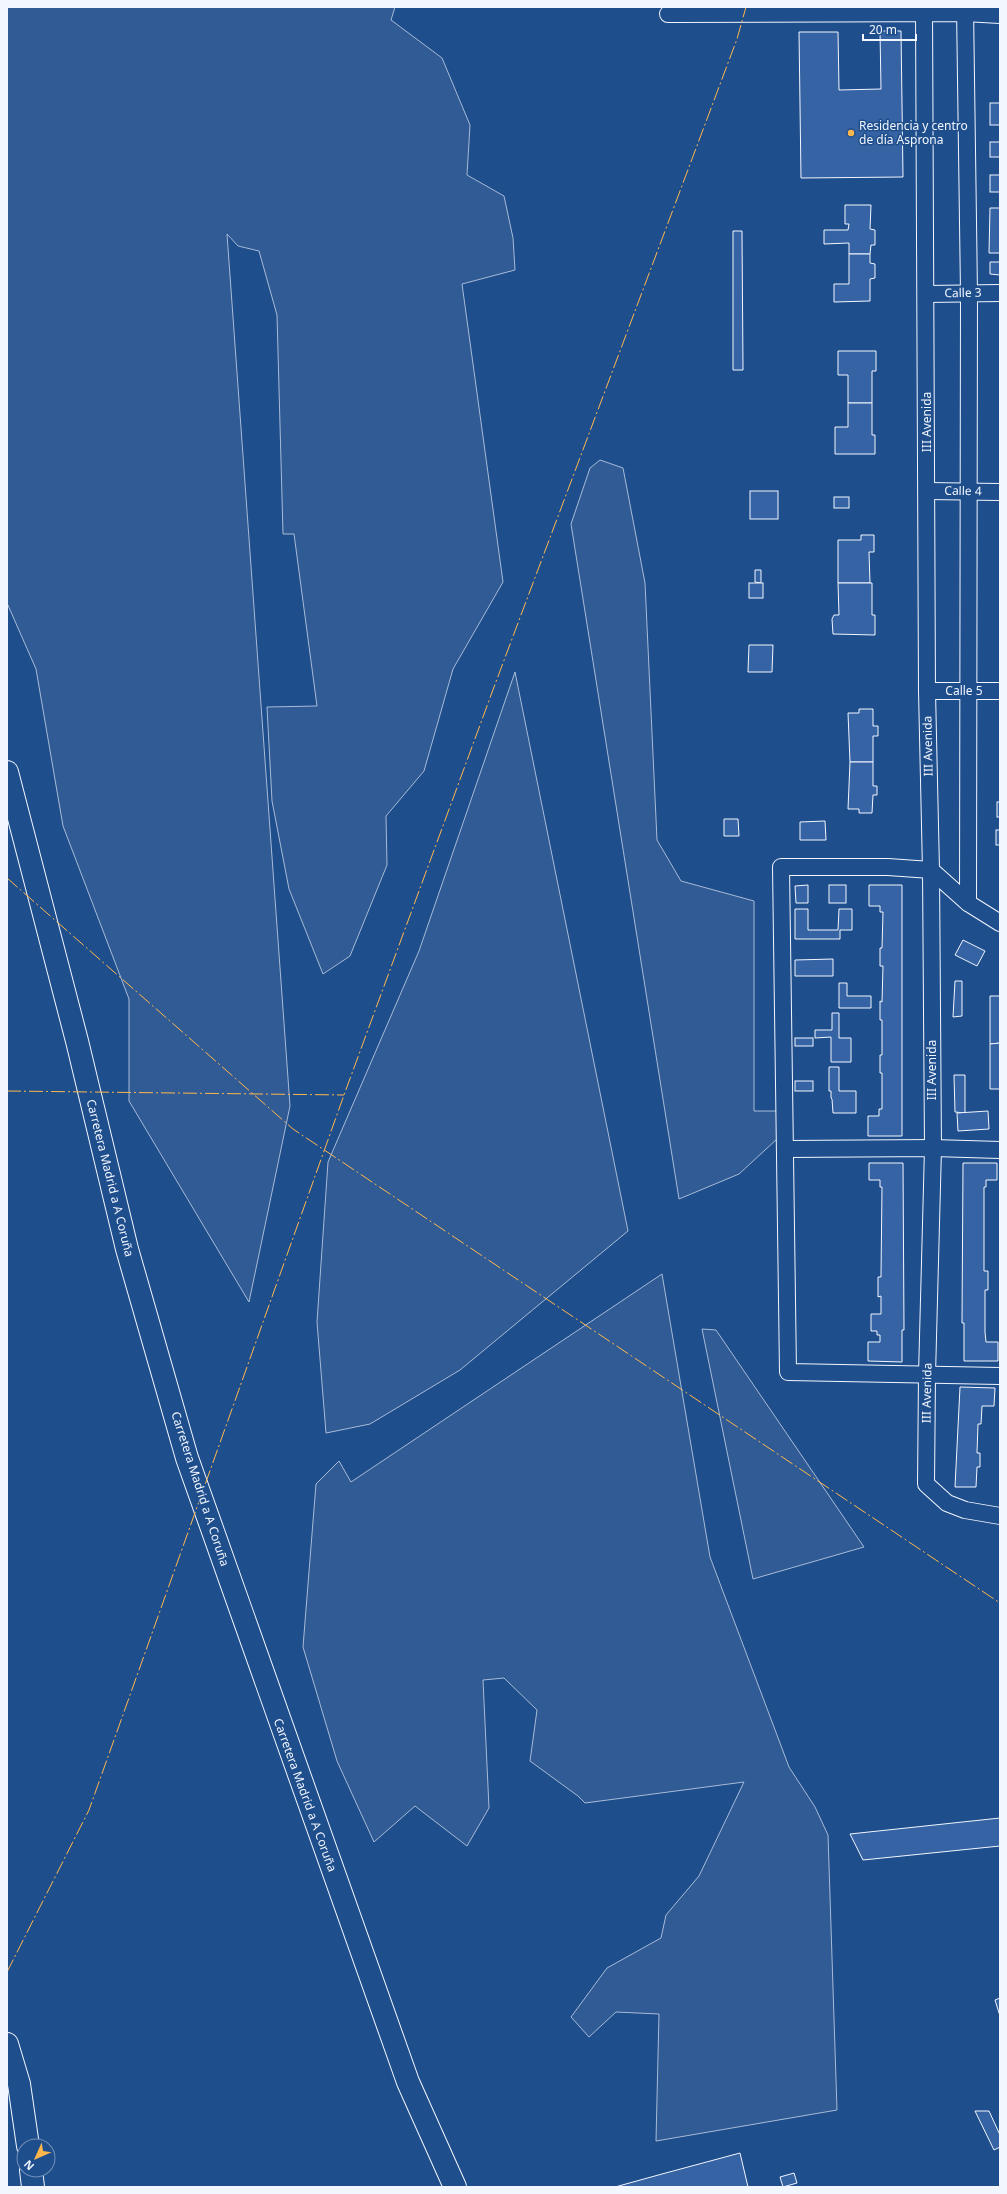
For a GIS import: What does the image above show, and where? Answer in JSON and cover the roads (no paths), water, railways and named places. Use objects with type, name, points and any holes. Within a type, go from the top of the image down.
[{"type":"highway","name":"Carretera Madrid a A Coruña","points":[[7,772],[77,1041],[127,1249],[187,1458],[408,2082],[455,2187]]},
{"type":"highway","points":[[7,2044],[18,2084],[27,2138]]},
{"type":"street","name":"III Avenida","points":[[924,10],[927,294],[927,691],[931,870],[933,1148],[927,1375],[926,1484],[947,1503],[966,1510],[1000,1516]]},
{"type":"street","points":[[965,10],[969,293],[968,903]]},
{"type":"street","points":[[668,14],[965,10],[1000,15]]},
{"type":"street","name":"Calle 3","points":[[927,294],[1000,293]]},
{"type":"street","name":"Calle 4","points":[[927,491],[1000,492]]},
{"type":"street","name":"Calle 5","points":[[927,691],[1000,691]]},
{"type":"street","points":[[1000,923],[968,903],[931,870],[888,867],[781,867],[788,1372],[1000,1376]]},
{"type":"street","points":[[785,1149],[933,1148],[1000,1150]]},
{"type":"place","name":"Residencia y centro de día Asprona","points":[[851,133]]}]
